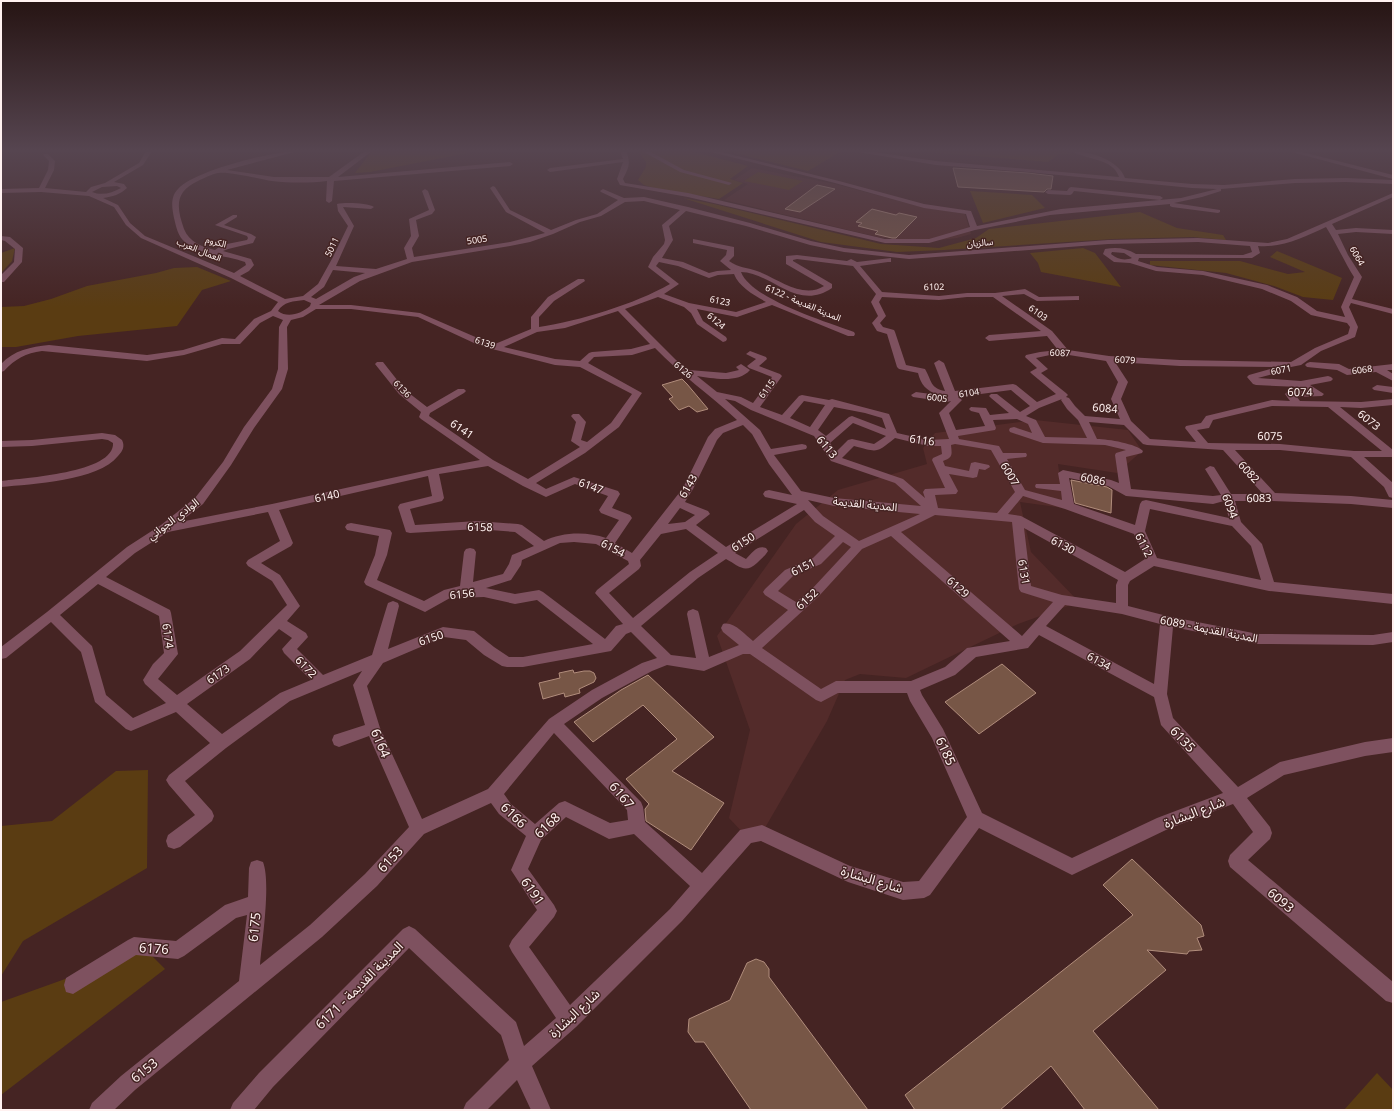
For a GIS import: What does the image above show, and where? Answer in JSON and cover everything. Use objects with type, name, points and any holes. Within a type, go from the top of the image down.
[{"type":"street","points":[[109,203],[116,206],[117,203]]},
{"type":"street","name":"الكروم","points":[[175,203],[178,223],[187,240],[196,246],[215,253],[230,255],[248,261],[250,265],[234,276]]},
{"type":"street","points":[[412,260],[408,248],[415,236],[412,219],[430,213],[432,210],[429,203]]},
{"type":"street","points":[[503,203],[508,211],[551,233]]},
{"type":"street","name":"5005","points":[[289,317],[302,315],[315,305],[357,279],[383,269],[412,260],[510,244],[551,233],[578,221],[599,215],[618,203]]},
{"type":"street","name":"سالزيان","points":[[662,203],[748,224],[810,243],[844,250],[909,257],[939,256],[1108,242],[1198,240],[1253,245],[1278,244],[1289,241],[1374,203]]},
{"type":"street","points":[[722,203],[885,241],[929,241],[974,228],[1061,211],[1157,203],[1218,211]]},
{"type":"street","points":[[913,203],[924,206],[969,212],[974,228]]},
{"type":"street","name":"5011","points":[[305,298],[321,285],[331,268],[351,226],[341,212],[339,206],[350,205],[370,207]]},
{"type":"street","name":"العمال العرب","points":[[116,206],[128,224],[143,238],[234,276],[285,302]]},
{"type":"street","points":[[495,347],[535,330],[562,326],[620,308],[658,294],[675,284],[652,267],[656,259],[668,244],[669,240],[665,225],[686,208]]},
{"type":"street","points":[[215,253],[225,247],[250,241],[252,237],[249,235],[218,225],[235,216]]},
{"type":"street","name":"6064","points":[[1328,223],[1358,277],[1347,300]]},
{"type":"street","points":[[1334,232],[1356,230],[1393,232]]},
{"type":"street","points":[[1,238],[7,239],[20,248],[18,262],[1,280]]},
{"type":"street","points":[[696,241],[731,250],[730,256],[724,261],[735,271]]},
{"type":"street","points":[[810,243],[839,253],[855,264],[880,294]]},
{"type":"street","points":[[1253,245],[1256,249],[1256,253],[1252,256],[1133,259],[1156,269],[1204,273],[1264,287],[1294,299],[1314,313],[1350,321]]},
{"type":"street","name":"المدينة القديمة - 6122","points":[[851,334],[772,302],[743,285],[737,278],[735,271],[746,270],[801,292],[813,294],[825,290],[829,286],[789,262],[789,258],[797,257],[855,264]]},
{"type":"street","points":[[855,264],[909,257]]},
{"type":"street","points":[[656,259],[680,264],[709,276],[717,273],[735,271]]},
{"type":"street","points":[[331,268],[364,271],[383,269]]},
{"type":"street","points":[[535,330],[535,317],[551,299],[581,281]]},
{"type":"street","name":"6102","points":[[880,294],[939,298],[966,295],[995,295],[1025,291],[1037,299],[1076,298]]},
{"type":"street","points":[[658,294],[687,305]]},
{"type":"street","name":"6104","points":[[880,294],[875,302],[882,316],[876,323],[880,329],[891,332],[902,368],[922,371],[926,384],[937,391],[955,398],[1006,387],[1013,388],[1036,406]]},
{"type":"street","name":"6103","points":[[995,295],[1049,333],[1065,352]]},
{"type":"street","points":[[1,369],[15,356],[37,349],[49,348],[147,358],[184,352],[222,341],[237,342],[257,321],[274,312],[277,306],[285,302],[305,298],[310,299],[315,305]]},
{"type":"street","points":[[1306,363],[1314,352],[1352,335],[1354,327],[1345,307],[1347,300],[1393,312]]},
{"type":"street","name":"6123","points":[[687,305],[737,315],[772,302]]},
{"type":"street","name":"6139","points":[[315,305],[351,307],[420,315],[477,341],[495,347],[556,362],[582,364]]},
{"type":"street","name":"6124","points":[[687,305],[695,312],[700,322],[723,339]]},
{"type":"street","name":"6126","points":[[620,308],[684,372],[714,394],[756,432],[774,464],[801,500],[819,519],[858,546]]},
{"type":"street","points":[[274,312],[279,316],[289,317]]},
{"type":"street","name":"الوادي الجواني","points":[[1,654],[52,615],[131,550],[165,528],[199,501],[227,463],[249,426],[277,389],[283,369],[283,327],[289,317]]},
{"type":"street","points":[[989,338],[1049,333]]},
{"type":"street","points":[[527,484],[588,446],[615,425],[637,393],[582,364],[592,355],[632,352],[656,344]]},
{"type":"street","name":"6087","points":[[986,418],[1019,416],[1036,406],[1063,395],[1034,372],[1043,369],[1029,357],[1045,352],[1065,352],[1109,359]]},
{"type":"street","name":"6115","points":[[750,354],[763,359],[752,366],[777,376],[754,408]]},
{"type":"street","name":"6079","points":[[1109,359],[1291,365],[1306,363]]},
{"type":"street","name":"6079","points":[[1109,359],[1123,382],[1116,399],[1128,422],[1147,442]]},
{"type":"street","points":[[939,363],[955,398]]},
{"type":"street","name":"6068","points":[[1306,363],[1327,367],[1339,367],[1347,372],[1393,367]]},
{"type":"street","name":"6071","points":[[1301,384],[1256,382],[1252,377],[1306,363]]},
{"type":"street","name":"6136","points":[[380,364],[402,392],[426,411]]},
{"type":"street","points":[[684,372],[733,376],[742,374],[745,370],[741,367]]},
{"type":"street","points":[[1378,369],[1393,378]]},
{"type":"street","points":[[1301,384],[1328,379]]},
{"type":"street","points":[[1297,404],[1290,394],[1319,394],[1301,384]]},
{"type":"street","points":[[1377,388],[1393,390]]},
{"type":"street","points":[[426,411],[461,391]]},
{"type":"street","name":"6113","points":[[714,394],[738,399],[754,408],[818,434],[825,442],[835,459],[899,481],[933,511]]},
{"type":"street","name":"6005","points":[[916,395],[955,398]]},
{"type":"street","points":[[994,396],[1019,416],[1032,422],[1040,438]]},
{"type":"street","points":[[784,419],[802,398],[832,402],[886,416],[893,435],[876,448],[852,442],[835,459]]},
{"type":"street","name":"6005","points":[[951,439],[944,413],[955,398]]},
{"type":"street","name":"6084","points":[[1066,400],[1070,407],[1082,419],[1128,422]]},
{"type":"street","points":[[812,432],[832,402]]},
{"type":"street","name":"6074","points":[[1204,445],[1190,428],[1205,426],[1209,418],[1272,403],[1361,405],[1393,402]]},
{"type":"street","name":"6073","points":[[1331,404],[1392,454]]},
{"type":"street","points":[[951,439],[967,433],[991,428],[983,410],[974,409]]},
{"type":"street","name":"6141","points":[[426,411],[424,418],[490,462],[527,484]]},
{"type":"street","points":[[576,416],[581,422],[576,441],[588,446]]},
{"type":"street","name":"6116","points":[[825,442],[852,419],[893,435],[928,443],[951,439],[947,456],[937,460],[941,469]]},
{"type":"street","points":[[1082,419],[1094,442]]},
{"type":"street","name":"6143","points":[[634,560],[688,489],[712,438],[720,431],[744,421]]},
{"type":"street","points":[[1014,430],[1043,440],[1105,442],[1133,449]]},
{"type":"street","points":[[967,433],[976,444]]},
{"type":"street","points":[[1,444],[102,436],[111,437],[118,442],[118,451],[109,461],[81,473],[1,484]]},
{"type":"street","name":"6007","points":[[951,439],[994,448],[1022,492]]},
{"type":"street","name":"6075","points":[[1147,442],[1226,447],[1280,447],[1354,454],[1392,454]]},
{"type":"street","name":"6086","points":[[1133,449],[1147,442]]},
{"type":"street","points":[[768,453],[802,447]]},
{"type":"street","name":"6082","points":[[1226,447],[1272,497]]},
{"type":"street","name":"6086","points":[[1126,492],[1120,455],[1138,451],[1133,449]]},
{"type":"street","points":[[1354,454],[1392,488]]},
{"type":"street","name":"6007","points":[[999,456],[1022,455]]},
{"type":"street","name":"6140","points":[[165,528],[272,508],[433,472],[490,462]]},
{"type":"street","points":[[941,469],[973,475],[975,464],[985,466]]},
{"type":"street","points":[[941,469],[952,491],[929,492],[933,511],[1000,517],[1022,492]]},
{"type":"street","name":"6094","points":[[1210,469],[1228,497],[1236,523],[1256,544],[1269,586]]},
{"type":"street","name":"6158","points":[[433,472],[438,498],[404,507],[410,529],[477,525],[518,528],[543,547]]},
{"type":"street","name":"6086","points":[[1069,506],[1063,473],[1111,483],[1126,492]]},
{"type":"street","name":"6147","points":[[527,484],[546,493],[574,480],[614,494],[605,510],[626,518],[608,544]]},
{"type":"street","points":[[1040,486],[1066,488]]},
{"type":"street","name":"6112","points":[[1022,492],[1069,506],[1139,531],[1152,561],[1269,586],[1393,599]]},
{"type":"street","name":"6083","points":[[1126,492],[1213,500],[1228,497],[1272,497],[1350,500],[1393,504]]},
{"type":"street","name":"المدينة القديمة","points":[[769,494],[801,500],[933,511]]},
{"type":"street","name":"6150","points":[[174,841],[206,816],[174,780],[285,697],[442,632],[469,635],[489,651],[507,662],[523,662],[606,647],[621,630],[632,626],[694,575],[801,500]]},
{"type":"street","points":[[658,530],[688,526],[704,514],[678,503]]},
{"type":"street","points":[[1139,531],[1146,504],[1236,523]]},
{"type":"street","name":"6173","points":[[52,615],[87,650],[100,698],[132,725],[167,710],[245,655],[294,606],[276,578],[252,563],[287,543],[272,508]]},
{"type":"street","name":"6152","points":[[754,649],[815,593],[858,546],[933,511]]},
{"type":"street","name":"6130","points":[[1000,517],[1017,519],[1125,578]]},
{"type":"street","name":"6131","points":[[1017,519],[1025,589],[1062,600]]},
{"type":"street","points":[[688,526],[726,553],[747,565],[762,551]]},
{"type":"street","name":"6156","points":[[351,527],[386,533],[381,555],[370,582],[425,608],[448,593],[484,592],[515,599],[540,595],[606,647]]},
{"type":"street","name":"6129","points":[[892,531],[1023,644]]},
{"type":"street","name":"6151","points":[[796,609],[769,592],[789,573],[817,561],[843,535]]},
{"type":"street","name":"6154","points":[[466,589],[508,577],[515,565],[516,558],[543,547],[558,538],[598,540],[608,544],[634,560],[635,566],[601,594],[667,660]]},
{"type":"street","points":[[448,593],[466,589],[470,552]]},
{"type":"street","points":[[1122,609],[1122,585],[1125,578],[1152,561]]},
{"type":"street","name":"6174","points":[[98,578],[165,614],[171,654],[158,668],[150,680],[222,744]]},
{"type":"street","points":[[728,628],[754,649],[822,696],[836,687],[912,687],[950,671],[972,652],[1023,644],[1062,600]]},
{"type":"street","name":"المدينة القديمة - 6089","points":[[1062,600],[1122,609],[1167,621],[1258,639],[1373,640],[1393,637]]},
{"type":"street","points":[[378,659],[393,606]]},
{"type":"street","points":[[693,614],[704,665],[742,649],[754,649]]},
{"type":"street","name":"6135","points":[[1167,621],[1160,694],[1166,721],[1236,796]]},
{"type":"street","name":"6172","points":[[278,622],[301,637],[289,649],[321,682]]},
{"type":"street","name":"6134","points":[[1038,628],[1160,694]]},
{"type":"street","name":"6164","points":[[378,659],[360,685],[373,728],[418,829]]},
{"type":"street","name":"6153","points":[[98,1110],[128,1083],[316,931],[371,880],[418,829],[494,794],[554,723],[597,694],[646,667],[667,660],[704,665]]},
{"type":"street","name":"6185","points":[[912,687],[915,697],[938,734],[976,818]]},
{"type":"street","name":"6167","points":[[554,723],[635,807],[637,826]]},
{"type":"street","points":[[339,740],[373,728]]},
{"type":"street","name":"شارع البشارة","points":[[473,1110],[520,1063],[569,1020],[676,915],[746,836],[762,833],[848,874],[903,891],[924,889],[976,818],[1072,867],[1164,823],[1236,796],[1280,769],[1364,749],[1393,746]]},
{"type":"street","name":"6166","points":[[494,794],[505,810],[535,834]]},
{"type":"street","name":"6093","points":[[1236,796],[1264,833],[1236,861],[1393,994]]},
{"type":"street","name":"6168","points":[[519,870],[535,834],[565,808],[609,831],[637,826]]},
{"type":"street","points":[[637,826],[702,885]]},
{"type":"street","name":"6175","points":[[248,987],[256,903],[257,868]]},
{"type":"street","name":"6191","points":[[519,870],[548,911],[518,946],[569,1020]]},
{"type":"street","name":"6176","points":[[73,984],[134,946],[178,950],[231,911],[256,903]]},
{"type":"street","name":"المدينة القديمة - 6171","points":[[240,1110],[266,1080],[409,935],[508,1029],[520,1063]]},
{"type":"street","points":[[520,1063],[541,1110]]},
{"type":"shaded area","points":[[698,203],[714,204],[881,244],[939,248],[976,238],[989,229],[1140,212],[1177,228],[1223,235],[1226,240],[1193,237],[1113,239],[897,252],[821,242]]},
{"type":"shaded area","points":[[736,203],[906,203],[965,214],[971,234],[957,238],[939,240],[882,238]]},
{"type":"shaded area","points":[[975,203],[1040,203],[1045,208],[983,223]]},
{"type":"shaded area","points":[[15,248],[12,261],[1,273],[1,253]]},
{"type":"shaded area","points":[[1083,248],[1095,253],[1121,287],[1041,272],[1038,263],[1030,253]]},
{"type":"shaded area","points":[[1277,251],[1342,278],[1333,300],[1303,297],[1274,286],[1226,273],[1150,265],[1150,261],[1240,261],[1288,274],[1305,272],[1270,257]]},
{"type":"shaded area","points":[[197,267],[231,281],[202,290],[177,326],[78,336],[16,347],[1,347],[1,307],[24,306],[51,299],[87,286],[156,273],[174,268]]},
{"type":"shaded area","points":[[1035,420],[1128,430],[1142,451],[1117,473],[1058,464],[1064,508],[1020,502],[1031,552],[1079,602],[1018,624],[906,678],[860,674],[845,680],[827,721],[762,833],[746,836],[729,818],[750,730],[717,636],[796,524],[838,490],[927,464],[923,448],[935,433]]},
{"type":"shaded area","points":[[148,770],[147,868],[23,941],[1,976],[1,826],[52,821],[116,771]]},
{"type":"shaded area","points":[[146,950],[165,969],[1,1095],[1,1002]]},
{"type":"shaded area","points":[[1377,1073],[1393,1090],[1393,1110],[1344,1110]]},
{"type":"building","points":[[793,203],[814,203],[800,212],[785,209]]},
{"type":"building","points":[[872,209],[896,215],[899,213],[917,217],[896,238],[892,238],[875,234],[878,231],[858,226],[862,223],[856,222]]},
{"type":"building","points":[[682,379],[708,409],[697,412],[689,406],[679,410],[669,399],[673,397],[662,385]]},
{"type":"building","points":[[1071,480],[1107,487],[1112,490],[1111,513],[1075,503]]},
{"type":"building","points":[[1002,664],[1036,693],[979,734],[945,702]]},
{"type":"building","points":[[573,670],[574,673],[590,671],[594,673],[596,678],[594,682],[579,689],[580,693],[565,697],[564,693],[543,699],[539,683],[560,678],[559,673]]},
{"type":"building","points":[[648,675],[714,737],[672,771],[724,803],[691,850],[646,821],[645,809],[649,804],[626,779],[677,739],[643,705],[593,742],[574,722],[621,690]]},
{"type":"building","points":[[1132,859],[1201,925],[1204,936],[1197,938],[1202,950],[1189,951],[1187,954],[1147,950],[1166,970],[1093,1031],[1159,1110],[1085,1110],[1051,1066],[1000,1110],[915,1110],[905,1095],[1133,915],[1103,885]]},
{"type":"building","points":[[756,959],[764,962],[769,969],[769,977],[868,1110],[751,1110],[704,1042],[695,1042],[688,1032],[689,1019],[730,1000],[747,963]]}]
